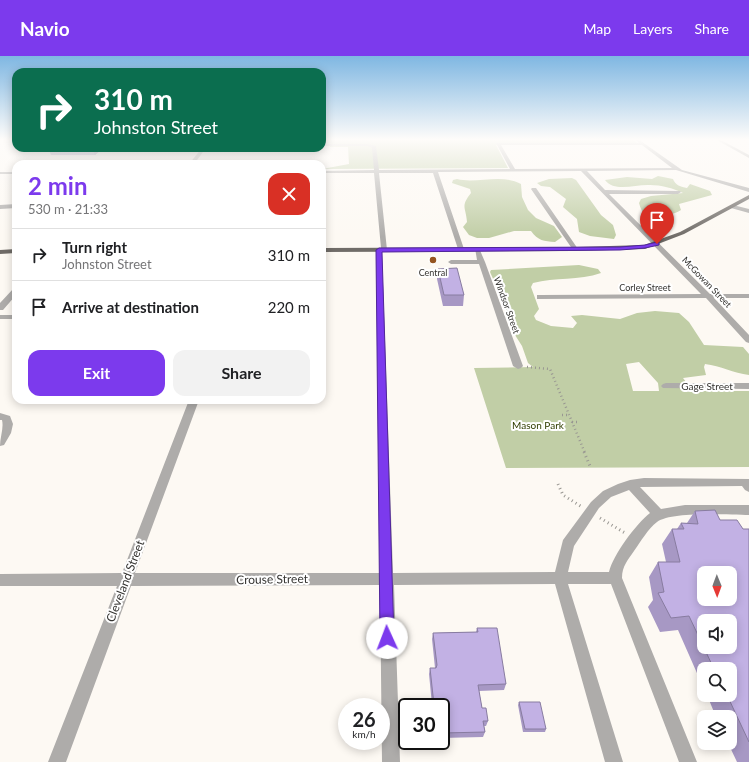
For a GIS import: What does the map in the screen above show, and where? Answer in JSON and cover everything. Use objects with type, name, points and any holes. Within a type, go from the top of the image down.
[{"type":"main road","points":[[326,250],[632,248],[657,244],[749,197]]},
{"type":"main road","points":[[0,252],[12,251]]},
{"type":"street","points":[[376,172],[382,250],[385,578],[391,762]]},
{"type":"street","points":[[435,172],[461,249]]},
{"type":"street","name":"McGowan Street","points":[[585,172],[708,296],[749,340]]},
{"type":"street","points":[[680,172],[749,190]]},
{"type":"street","points":[[0,173],[12,173]]},
{"type":"street","points":[[534,189],[575,249]]},
{"type":"street","points":[[605,192],[678,192]]},
{"type":"street","points":[[0,206],[12,206]]},
{"type":"street","points":[[733,206],[749,211]]},
{"type":"street","name":"Windsor Street","points":[[477,249],[518,366]]},
{"type":"street","points":[[451,262],[482,262]]},
{"type":"street","points":[[0,296],[12,294]]},
{"type":"street","points":[[0,308],[12,296]]},
{"type":"street","name":"Corley Street","points":[[540,298],[749,296]]},
{"type":"street","points":[[0,317],[12,317]]},
{"type":"street","name":"Gage Street","points":[[666,386],[749,386]]},
{"type":"street","name":"Cleveland Street","points":[[57,762],[192,404]]},
{"type":"street","points":[[0,416],[6,418],[8,421],[7,431],[0,442]]},
{"type":"street","points":[[614,762],[560,579],[568,544],[595,505],[606,494],[630,484],[644,482],[745,482],[749,487]]},
{"type":"street","points":[[630,484],[659,515]]},
{"type":"street","points":[[688,762],[615,578],[614,571],[631,545],[654,516],[678,511],[749,510]]},
{"type":"street","name":"Crouse Street","points":[[0,580],[125,581],[385,578],[615,578]]},
{"type":"path","points":[[518,366],[550,369],[590,466]]},
{"type":"path","points":[[562,415],[569,415]]},
{"type":"path","points":[[572,422],[580,422]]},
{"type":"path","points":[[558,484],[563,495]]},
{"type":"green space","points":[[658,176],[673,179],[677,184],[683,187],[687,188],[690,184],[710,191],[712,195],[679,204],[681,210],[664,217],[650,218],[644,214],[641,209],[639,203],[641,199],[651,196],[683,193],[671,188],[658,186],[614,186],[605,180],[627,177],[652,179]]},
{"type":"green space","points":[[572,178],[576,180],[601,215],[613,225],[616,235],[614,239],[590,236],[579,232],[577,219],[563,207],[566,199],[550,187],[541,186],[537,183],[549,179]]},
{"type":"green space","points":[[505,179],[521,184],[522,197],[528,210],[536,218],[554,226],[562,237],[555,242],[544,241],[536,237],[531,231],[514,231],[489,238],[477,238],[469,235],[463,227],[467,222],[464,207],[471,193],[470,189],[452,183],[453,180]]},
{"type":"green space","name":"Mason Park","points":[[579,265],[598,269],[601,273],[584,277],[533,283],[531,287],[539,309],[534,316],[536,320],[551,326],[573,328],[577,323],[571,316],[582,315],[620,319],[637,313],[655,311],[679,313],[689,322],[704,345],[743,347],[749,354],[749,375],[705,364],[704,367],[706,375],[683,378],[693,391],[749,391],[749,467],[506,468],[474,368],[533,367],[528,363],[522,346],[515,335],[504,303],[490,272],[491,270]],"holes":[[[639,362],[658,383],[659,391],[633,391],[626,364]]]},
{"type":"building","points":[[457,268],[464,295],[444,295],[438,269]]},
{"type":"building","points":[[715,510],[720,520],[737,520],[743,529],[749,529],[749,742],[737,716],[737,710],[734,710],[730,702],[737,702],[737,662],[711,662],[707,654],[737,654],[737,614],[697,614],[697,633],[689,616],[671,618],[658,593],[664,592],[658,562],[680,562],[672,529],[684,529],[681,523],[698,524],[695,511]]},
{"type":"building","points":[[477,628],[497,628],[506,684],[478,685],[482,708],[486,708],[488,721],[483,721],[485,732],[450,733],[450,698],[433,698],[430,668],[436,668],[437,665],[433,633],[478,632]]},
{"type":"building","points":[[519,702],[540,702],[546,729],[525,729]]},
{"type":"place","name":"Central","points":[[433,260]]},
{"type":"route","points":[[387,638],[379,250],[632,248],[657,244]]}]
